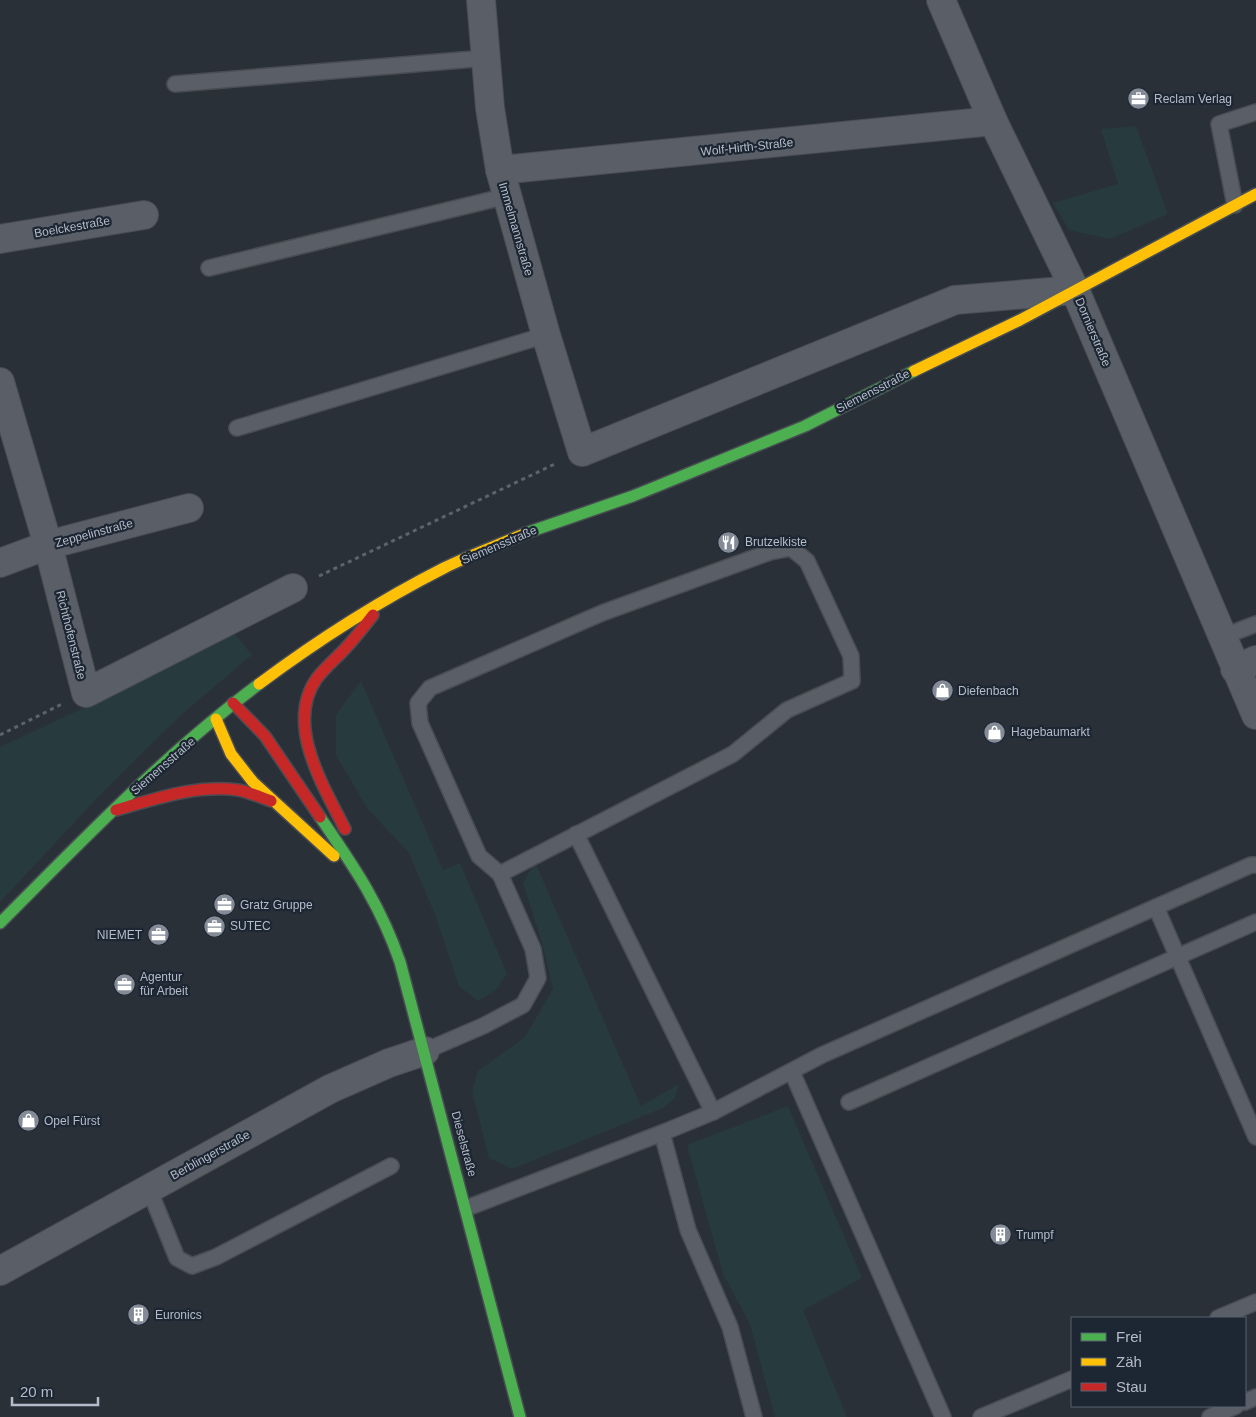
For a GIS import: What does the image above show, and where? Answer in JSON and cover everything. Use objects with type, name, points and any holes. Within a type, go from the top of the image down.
[{"type":"street","name":"Immelmannstraße","points":[[481,0],[490,108],[500,170],[546,335],[582,452]]},
{"type":"street","name":"Dornierstraße","points":[[941,0],[993,121],[1076,290],[1222,637],[1246,665],[1256,715]]},
{"type":"street","name":"Wolf-Hirth-Straße","points":[[500,170],[993,121]]},
{"type":"street","name":"Siemensstraße","points":[[0,923],[112,811],[233,703],[315,642],[384,600],[446,567],[528,532],[633,496],[805,426],[968,343],[1020,320],[1256,194]]},
{"type":"street","name":"Boelckestraße","points":[[0,239],[144,215]]},
{"type":"street","name":"Siemensstraße","points":[[582,452],[955,300],[1076,290]]},
{"type":"street","name":"Richthofenstraße","points":[[0,382],[48,545],[86,693],[293,588]]},
{"type":"street","name":"Zeppelinstraße","points":[[0,562],[48,545],[189,508]]},
{"type":"street","points":[[366,884],[356,852],[316,770],[307,740],[304,707],[313,684],[357,636],[384,600]]},
{"type":"street","points":[[233,703],[265,736],[366,884]]},
{"type":"street","points":[[216,719],[231,754],[253,782],[366,884]]},
{"type":"street","points":[[112,811],[189,791],[240,790],[277,803]]},
{"type":"street","name":"Dieselstraße","points":[[366,884],[391,936],[425,1051],[520,1417]]},
{"type":"street","name":"Berblingerstraße","points":[[0,1271],[330,1089],[389,1063],[425,1051]]},
{"type":"lane","points":[[175,84],[486,58]]},
{"type":"lane","points":[[1235,204],[1219,124],[1256,112]]},
{"type":"lane","points":[[209,268],[507,196]]},
{"type":"lane","points":[[237,428],[546,335]]},
{"type":"lane","points":[[425,1051],[483,1026],[523,1005],[538,978],[533,949],[500,874],[479,856],[420,723],[418,703],[430,688],[602,613],[770,552],[791,548],[807,561],[851,656],[852,681],[787,710],[733,754],[500,874]]},
{"type":"lane","points":[[1222,637],[1256,624]]},
{"type":"lane","points":[[576,834],[713,1112]]},
{"type":"lane","points":[[467,1208],[713,1112],[822,1055],[1156,907],[1256,865]]},
{"type":"lane","points":[[1156,907],[1256,1136]]},
{"type":"lane","points":[[848,1102],[1256,922]]},
{"type":"lane","points":[[792,1072],[943,1417]]},
{"type":"lane","points":[[662,1133],[688,1230],[730,1327],[754,1417]]},
{"type":"lane","points":[[149,1189],[176,1258],[192,1266],[216,1257],[390,1166]]},
{"type":"lane","points":[[1220,1317],[1256,1302]]},
{"type":"lane","points":[[981,1417],[1071,1379]]},
{"type":"lane","points":[[1210,1417],[1234,1407]]},
{"type":"path","points":[[293,588],[582,452]]},
{"type":"path","points":[[0,735],[86,693]]},
{"type":"green space","points":[[1136,126],[1168,214],[1110,239],[1069,230],[1053,203],[1118,184],[1101,129]]},
{"type":"green space","points":[[234,633],[252,655],[183,713],[101,794],[0,902],[0,747],[92,704]]},
{"type":"green space","points":[[361,681],[443,870],[460,863],[507,974],[496,990],[478,1001],[459,986],[436,917],[409,853],[367,808],[336,755],[336,715]]},
{"type":"green space","points":[[535,862],[641,1106],[679,1084],[675,1098],[663,1108],[512,1169],[489,1158],[472,1091],[478,1071],[525,1037],[553,989],[542,943],[523,883]]},
{"type":"green space","points":[[788,1106],[862,1278],[803,1310],[847,1417],[775,1417],[750,1324],[723,1274],[687,1145]]},
{"type":"traffic: fast","points":[[526,533],[633,496],[805,426],[914,371]]},
{"type":"traffic: fast","points":[[0,923],[158,768],[224,711],[259,684]]},
{"type":"traffic: fast","points":[[320,817],[375,904],[400,962],[520,1417]]},
{"type":"traffic: slow","points":[[914,371],[1020,320],[1256,194]]},
{"type":"traffic: slow","points":[[259,684],[326,637],[396,594],[454,563],[526,533]]},
{"type":"traffic: slow","points":[[216,719],[231,754],[253,782],[334,856]]},
{"type":"traffic: jam","points":[[345,829],[318,775],[306,735],[304,715],[308,696],[317,678],[350,644],[373,615]]},
{"type":"traffic: jam","points":[[233,703],[265,736],[320,817]]},
{"type":"traffic: jam","points":[[116,810],[161,797],[207,789],[238,790],[271,801]]},
{"type":"place","name":"Reclam Verlag","points":[[1138,99]]},
{"type":"place","name":"Brutzelkiste","points":[[729,542]]},
{"type":"place","name":"Diefenbach","points":[[942,691]]},
{"type":"place","name":"Hagebaumarkt","points":[[995,732]]},
{"type":"place","name":"Gratz Gruppe","points":[[224,905]]},
{"type":"place","name":"SUTEC","points":[[214,926]]},
{"type":"place","name":"NIEMET","points":[[158,935]]},
{"type":"place","name":"Agentur für Arbeit","points":[[124,984]]},
{"type":"place","name":"Opel Fürst","points":[[28,1121]]},
{"type":"place","name":"Trumpf","points":[[1000,1235]]},
{"type":"place","name":"Euronics","points":[[139,1315]]}]
